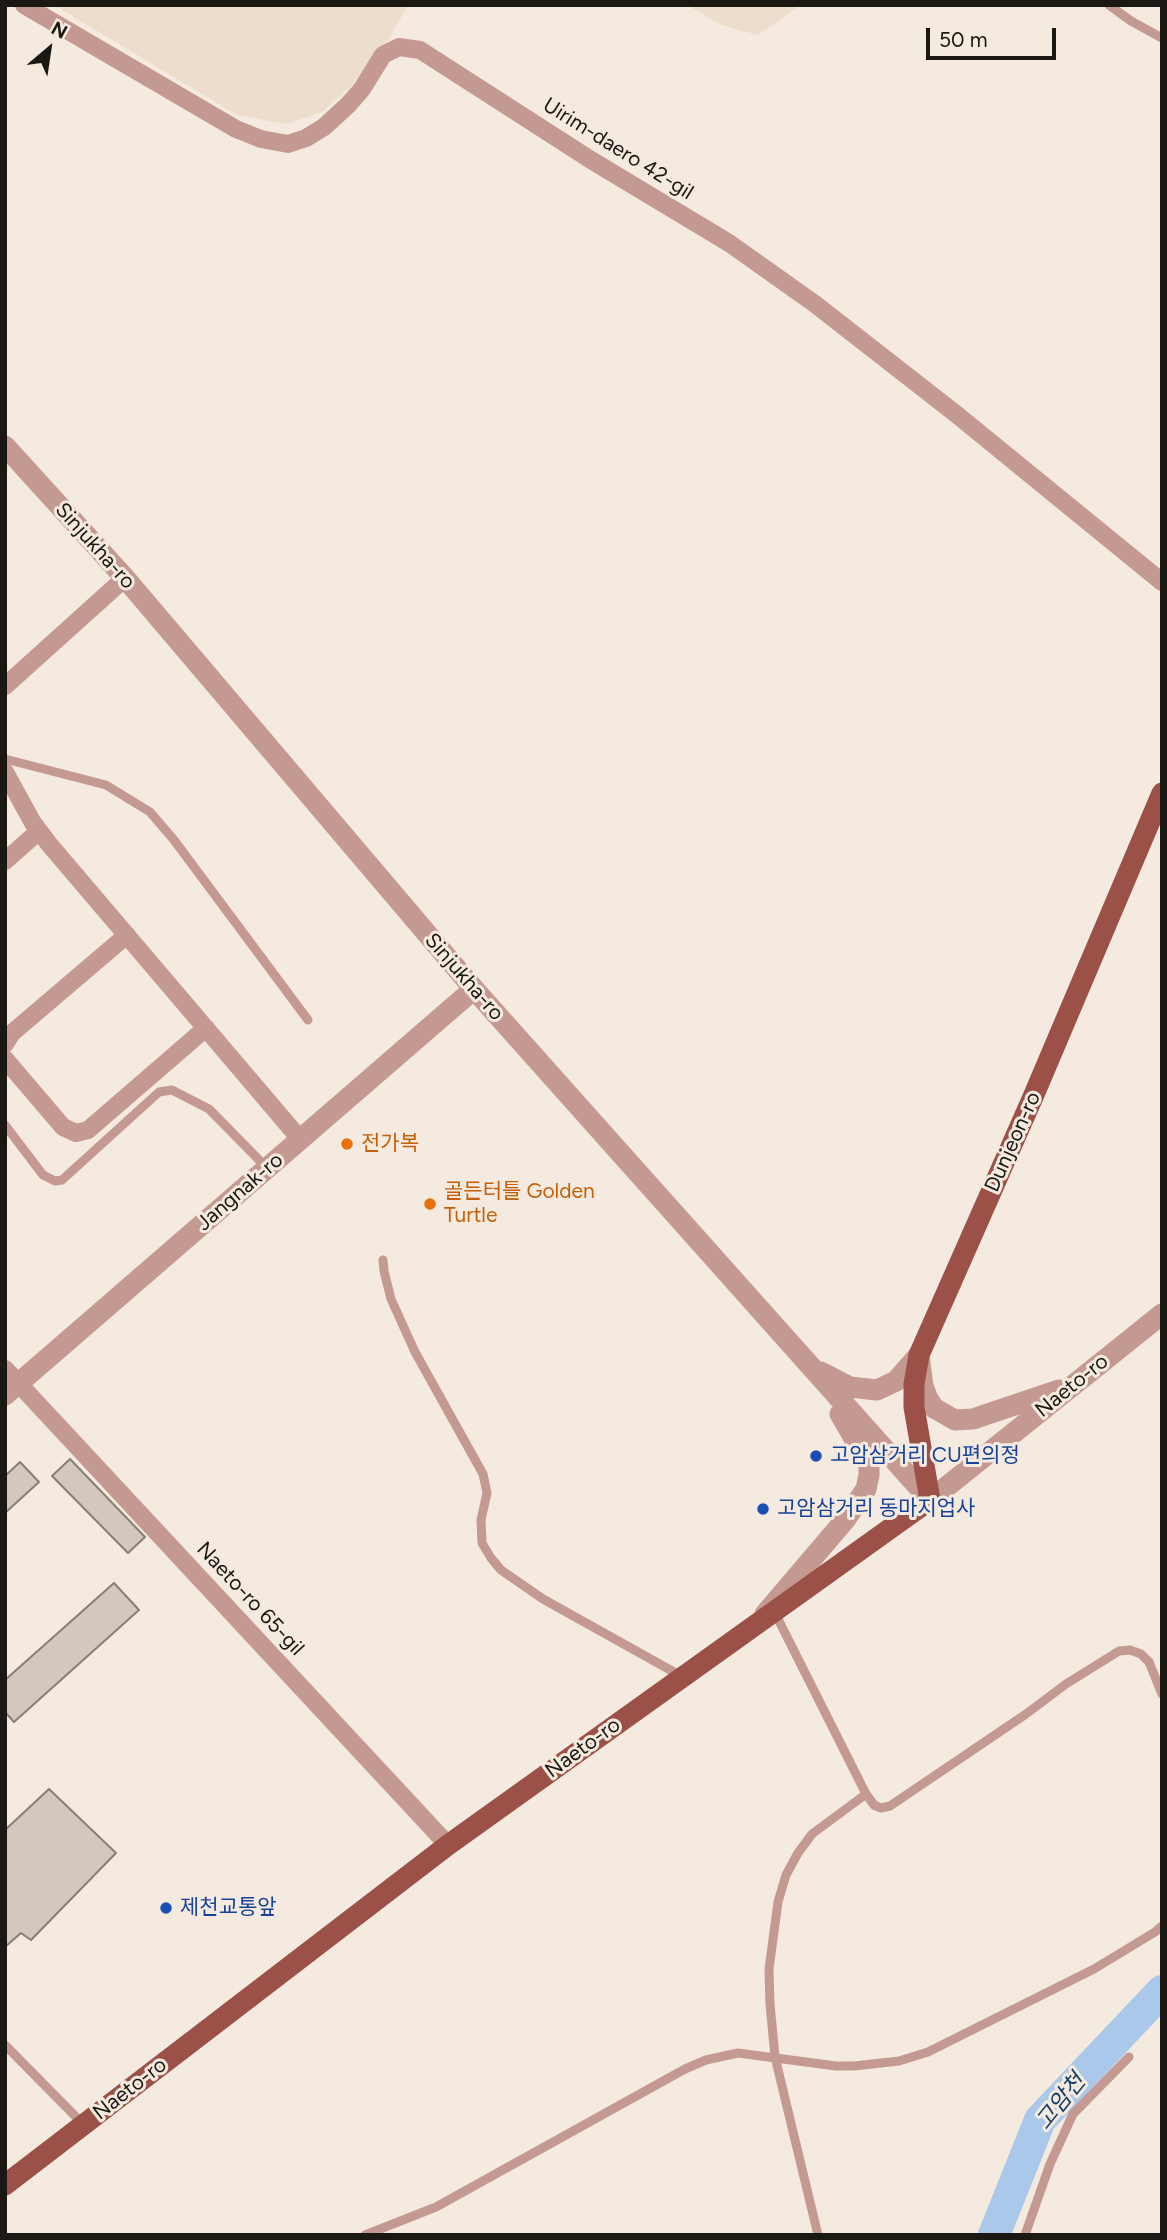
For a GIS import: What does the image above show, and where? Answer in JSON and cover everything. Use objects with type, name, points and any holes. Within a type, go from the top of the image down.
[{"type":"main road","name":"Dunjeon-ro","points":[[930,1500],[915,1407],[914,1384],[919,1356],[1162,793]]},
{"type":"main road","name":"Naeto-ro","points":[[5,2185],[448,1845],[930,1500]]},
{"type":"street","name":"Uirim-daero 42-gil","points":[[23,5],[236,129],[261,139],[288,144],[306,138],[324,127],[348,105],[362,89],[383,55],[399,47],[420,50],[590,160],[729,243],[815,304],[956,414],[1162,582]]},
{"type":"street","name":"Sinjukha-ro","points":[[5,446],[125,578],[474,989],[930,1500]]},
{"type":"street","points":[[5,686],[125,578]]},
{"type":"street","points":[[5,772],[39,831],[300,1139]]},
{"type":"street","points":[[5,861],[39,831]]},
{"type":"street","points":[[5,1044],[12,1033],[127,935]]},
{"type":"street","name":"Jangnak-ro","points":[[10,1383],[267,1168],[474,989]]},
{"type":"street","points":[[5,1059],[62,1127],[76,1133],[88,1130],[206,1028]]},
{"type":"street","name":"Naeto-ro","points":[[930,1500],[1162,1314]]},
{"type":"street","points":[[811,1366],[850,1387],[877,1390],[896,1381],[919,1356]]},
{"type":"street","points":[[919,1356],[923,1386],[928,1399],[934,1408],[955,1420],[973,1419],[1071,1387]]},
{"type":"street","points":[[755,1625],[845,1520],[866,1489],[869,1464],[811,1366]]},
{"type":"street","name":"Naeto-ro 65-gil","points":[[10,1383],[448,1845]]},
{"type":"lane","points":[[1110,5],[1131,21],[1162,38]]},
{"type":"lane","points":[[5,759],[106,785],[150,812],[174,840],[308,1020]]},
{"type":"lane","points":[[5,1125],[43,1175],[55,1181],[62,1180],[159,1092],[172,1090],[209,1109],[267,1168]]},
{"type":"lane","points":[[383,1260],[391,1298],[415,1352],[484,1474],[487,1493],[481,1520],[482,1543],[491,1558],[501,1570],[543,1600],[682,1677]]},
{"type":"lane","points":[[774,1611],[866,1794],[874,1805],[881,1808],[890,1806],[1066,1684],[1119,1651],[1130,1650],[1141,1654],[1149,1662],[1162,1694]]},
{"type":"lane","points":[[818,2235],[775,2057],[769,1969],[778,1902],[786,1875],[798,1853],[812,1834],[866,1794]]},
{"type":"lane","points":[[365,2235],[436,2207],[685,2069],[706,2060],[738,2053],[854,2067],[899,2061],[928,2052],[1094,1969],[1162,1926]]},
{"type":"lane","points":[[5,2045],[84,2124]]},
{"type":"lane","points":[[1025,2235],[1049,2164],[1073,2114],[1129,2057]]},
{"type":"shaded area","points":[[54,5],[408,5],[388,41],[353,84],[322,112],[287,124],[237,115]]},
{"type":"shaded area","points":[[687,5],[801,5],[758,35],[721,25]]},
{"type":"building","points":[[70,1459],[145,1537],[128,1553],[52,1476]]},
{"type":"building","points":[[20,1462],[39,1482],[5,1513],[5,1476]]},
{"type":"building","points":[[114,1583],[139,1610],[14,1722],[5,1712],[5,1680]]},
{"type":"building","points":[[49,1789],[116,1853],[31,1940],[21,1933],[5,1947],[5,1830]]},
{"type":"waterway","name":"고암천","points":[[994,2235],[1040,2120],[1162,1991]]},
{"type":"place","name":"전가복","points":[[347,1144]]},
{"type":"place","name":"골든터틀 Golden Turtle","points":[[430,1204]]},
{"type":"place","name":"고암삼거리 CU편의정","points":[[816,1456]]},
{"type":"place","name":"고암삼거리 동마지업사","points":[[763,1509]]},
{"type":"place","name":"제천교통앞","points":[[166,1908]]}]
